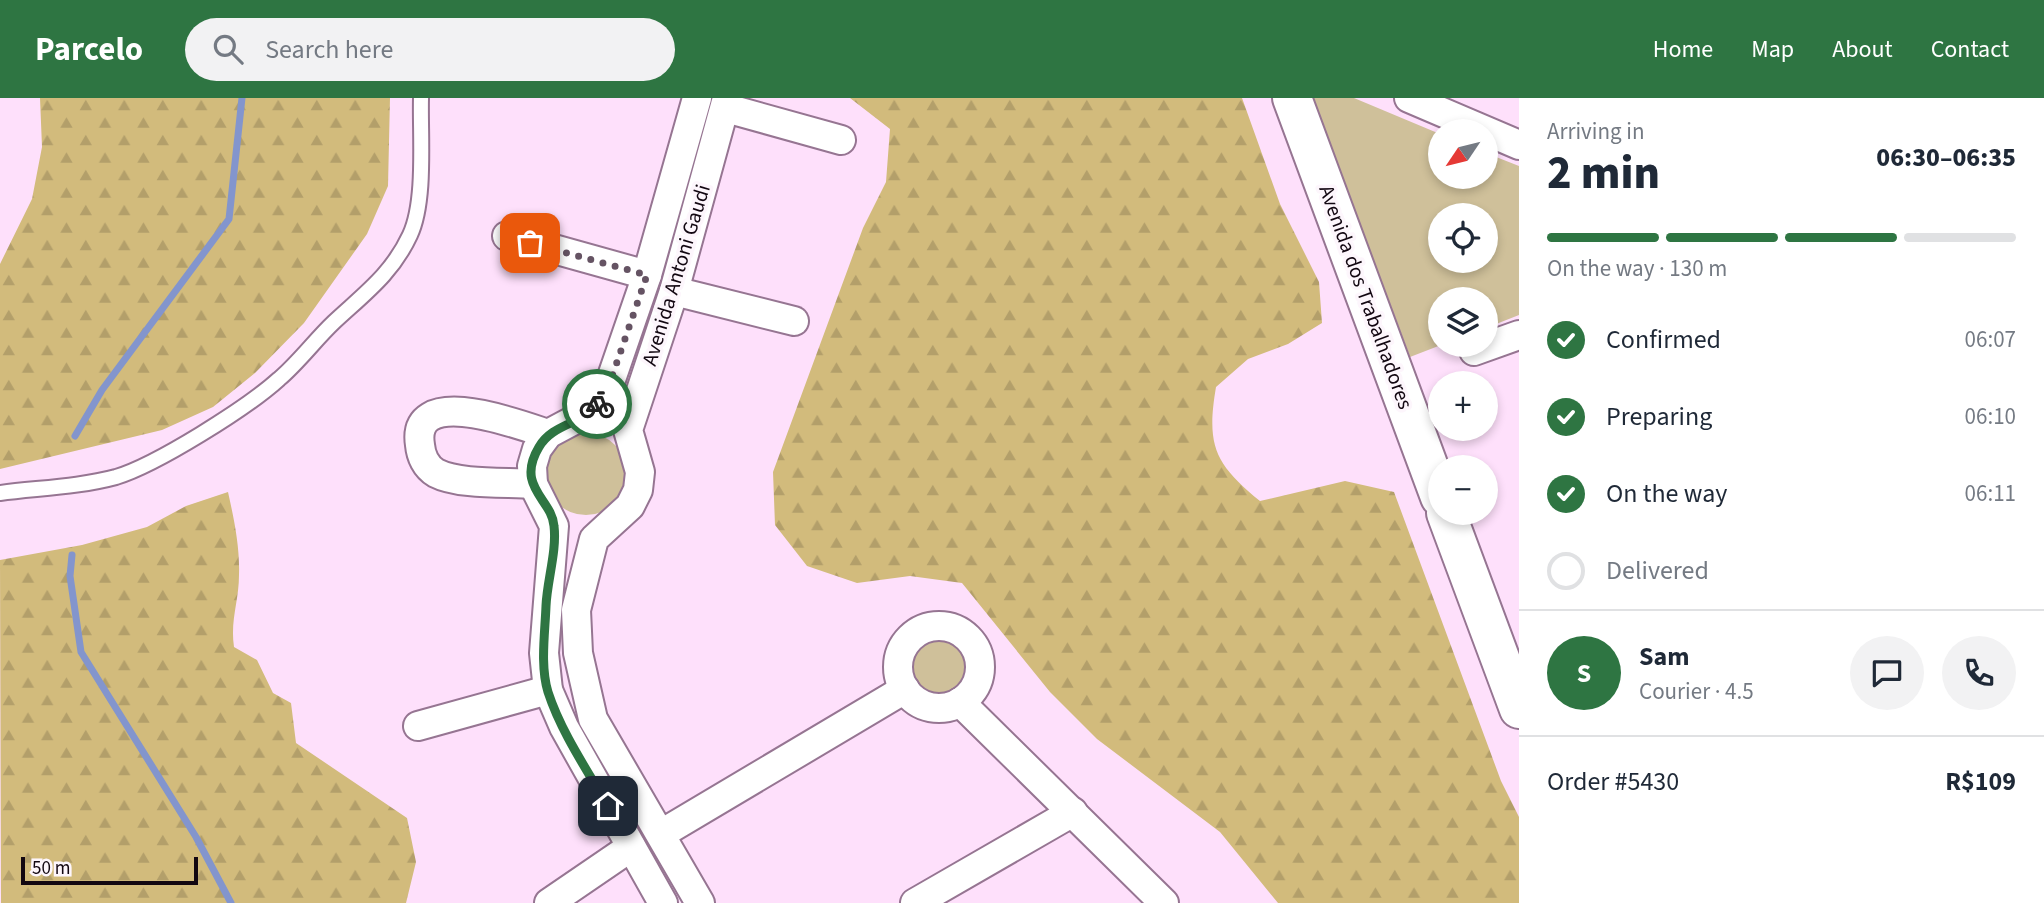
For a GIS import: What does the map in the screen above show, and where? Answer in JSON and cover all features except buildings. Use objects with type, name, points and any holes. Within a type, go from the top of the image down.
[{"type":"street","name":"Avenida dos Trabalhadores","points":[[1292,98],[1428,464]]},
{"type":"street","points":[[1409,98],[1519,145]]},
{"type":"street","name":"Avenida Antoni Gaudi","points":[[548,434],[593,410],[606,394],[647,275],[691,100]]},
{"type":"street","points":[[726,103],[841,140]]},
{"type":"street","name":"Avenida Antoni Gaudi","points":[[700,903],[593,719],[578,653],[576,610],[594,539],[630,506],[638,490],[640,472],[628,430],[674,291],[726,103]]},
{"type":"street","points":[[507,236],[647,275]]},
{"type":"street","points":[[674,291],[793,321]]},
{"type":"street","points":[[1498,343],[1519,335]]},
{"type":"street","points":[[533,484],[482,482],[436,473],[422,457],[419,437],[433,418],[448,412],[464,411],[548,434],[537,449],[532,466],[533,484],[554,526],[544,653],[548,690],[564,727],[663,903]]},
{"type":"street","points":[[1450,525],[1519,709]]},
{"type":"street","points":[[928,627],[954,628],[974,645],[978,657],[977,682],[960,702],[936,707],[914,698],[905,690],[898,665],[907,641],[928,627]]},
{"type":"street","points":[[418,726],[548,690]]},
{"type":"street","points":[[661,834],[905,690]]},
{"type":"street","points":[[960,702],[1164,903]]},
{"type":"street","points":[[915,903],[1073,812]]},
{"type":"street","points":[[550,903],[631,847]]},
{"type":"lane","points":[[0,493],[116,477],[154,460],[257,398],[282,377],[336,321],[363,298],[395,262],[411,232],[418,195],[421,98]]},
{"type":"shaded area","points":[[1313,98],[1354,98],[1428,129],[1428,189],[1498,189],[1498,158],[1519,166],[1519,315],[1498,323],[1498,287],[1428,287],[1428,350],[1410,357]]},
{"type":"shaded area","points":[[586,433],[602,436],[615,445],[624,458],[627,474],[624,490],[615,503],[602,512],[586,515],[570,512],[557,503],[548,490],[545,474],[548,458],[557,445],[570,436]]},
{"type":"shaded area","points":[[935,635],[952,640],[960,648],[965,665],[960,682],[952,690],[935,695],[918,690],[910,682],[905,665],[910,648],[918,640]]},
{"type":"green space","points":[[40,98],[390,98],[388,186],[367,234],[304,323],[255,373],[213,407],[162,430],[0,469],[0,264],[32,199],[42,147]]},
{"type":"green space","points":[[850,98],[1242,98],[1280,204],[1319,282],[1322,323],[1288,344],[1248,359],[1216,387],[1212,424],[1217,452],[1233,476],[1260,501],[1345,481],[1394,492],[1501,781],[1519,817],[1519,903],[1278,903],[1220,832],[1097,739],[1050,692],[962,583],[910,576],[857,583],[807,566],[775,525],[773,472],[863,228],[886,182],[890,129]]},
{"type":"green space","points":[[228,492],[239,565],[233,628],[234,647],[257,660],[273,693],[291,703],[296,743],[407,818],[416,862],[406,903],[1,903],[0,560],[82,545],[147,527],[186,506]]},
{"type":"waterway","points":[[75,436],[102,390],[229,219],[242,98]]},
{"type":"waterway","points":[[72,555],[70,576],[81,652],[196,837],[231,903]]},
{"type":"way so far","points":[[530,243],[647,275],[606,394],[597,404]]},
{"type":"route","points":[[597,404],[580,419],[563,424],[548,434],[537,449],[532,466],[533,484],[554,526],[544,653],[548,690],[564,727],[608,806]]}]
